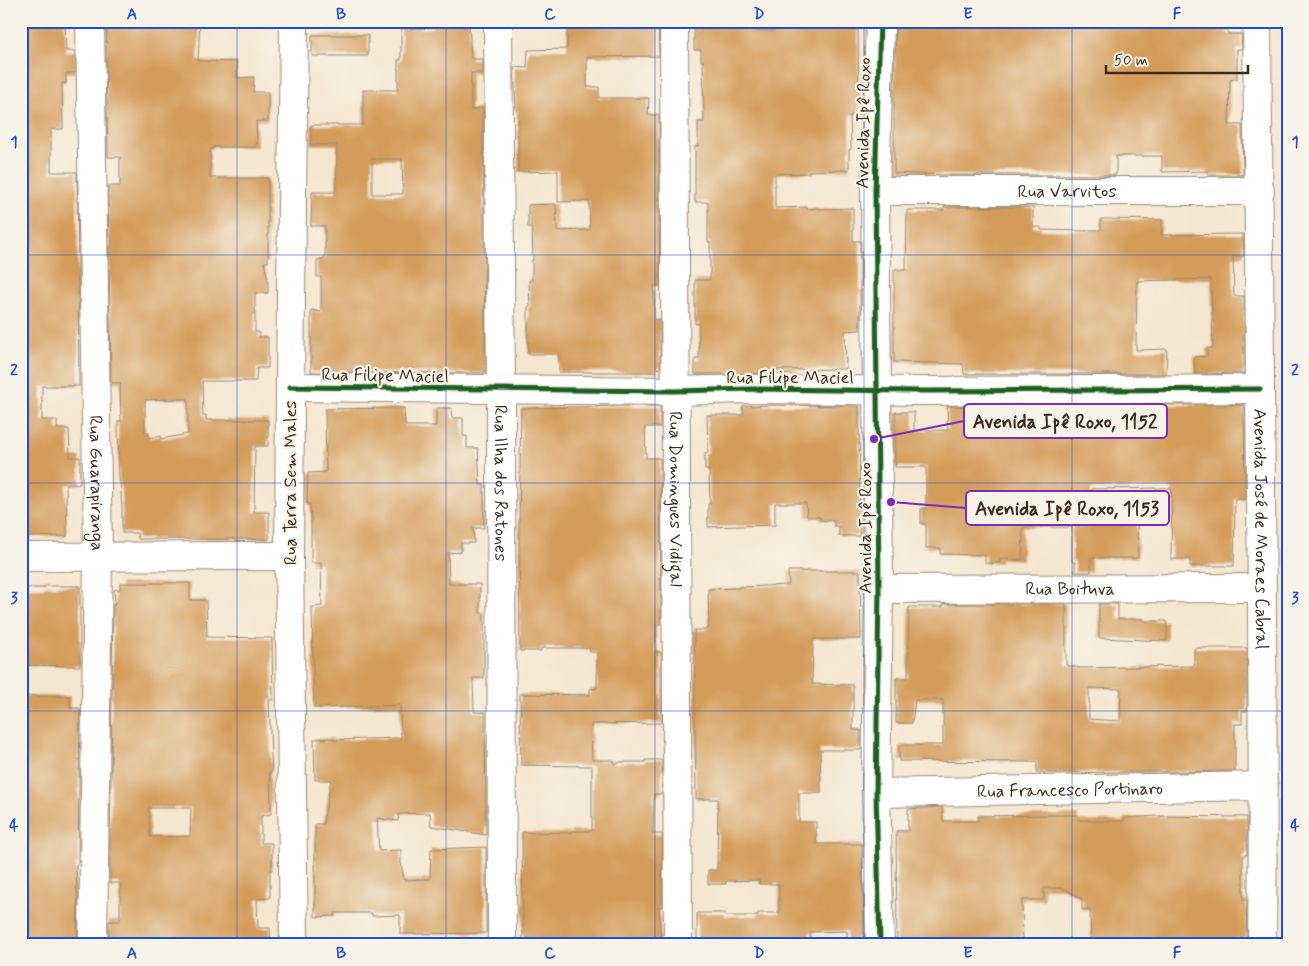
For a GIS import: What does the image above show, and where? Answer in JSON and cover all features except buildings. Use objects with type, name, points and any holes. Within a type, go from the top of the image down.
[{"type":"street","name":"Rua Guarapiranga","points":[[90,21],[98,556],[93,945]]},
{"type":"street","name":"Rua Terra Sem Males","points":[[294,21],[290,387],[294,945]]},
{"type":"street","name":"Rua Ilha dos Ratones","points":[[498,21],[502,945]]},
{"type":"street","name":"Rua Domingues Vidigal","points":[[674,21],[678,945]]},
{"type":"street","name":"Avenida Ipê Roxo","points":[[880,21],[875,191],[879,589],[876,794],[880,945]]},
{"type":"street","name":"Avenida José de Moraes Cabral","points":[[1257,21],[1264,786],[1262,945]]},
{"type":"street","name":"Rua Varvitos","points":[[875,191],[1260,191]]},
{"type":"street","name":"Rua Filipe Maciel","points":[[290,387],[676,391],[752,389],[877,391],[1260,389]]},
{"type":"street","points":[[21,557],[290,556]]},
{"type":"street","name":"Rua Boituva","points":[[879,589],[1262,588]]},
{"type":"street","name":"Rua Francesco Portinaro","points":[[876,794],[1264,786]]},
{"type":"cycle path","points":[[880,21],[875,191],[879,589],[876,793],[880,945]]},
{"type":"cycle path","points":[[290,387],[675,391],[752,389],[919,391],[1260,389]]},
{"type":"place","name":"Avenida Ipê Roxo, 1152","points":[[874,439]]},
{"type":"place","name":"Avenida Ipê Roxo, 1153","points":[[891,502]]}]
